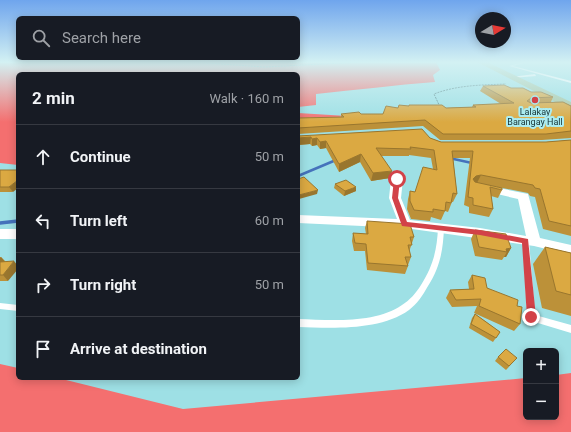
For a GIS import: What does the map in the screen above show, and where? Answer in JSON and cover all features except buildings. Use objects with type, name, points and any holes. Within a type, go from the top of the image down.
[{"type":"main road","points":[[519,82],[566,105]]},
{"type":"street","points":[[397,179],[395,198],[405,224]]},
{"type":"street","points":[[478,187],[524,197],[530,241]]},
{"type":"street","points":[[300,219],[405,224],[441,228],[530,241],[571,250]]},
{"type":"street","points":[[0,234],[16,234]]},
{"type":"lane","points":[[300,323],[330,324],[359,322],[381,318],[401,311],[415,300],[434,272],[440,247],[441,228]]},
{"type":"lane","points":[[530,241],[531,317],[571,329]]},
{"type":"lane","points":[[0,306],[16,308]]},
{"type":"path","points":[[442,111],[435,99],[434,94],[442,90],[501,82]]},
{"type":"shaded area","points":[[0,82],[16,82],[16,165],[0,163]]},
{"type":"shaded area","points":[[300,82],[433,82],[316,94],[316,105],[300,107]]},
{"type":"shaded area","points":[[300,113],[347,116],[300,122]]},
{"type":"shaded area","points":[[0,364],[16,368],[16,380],[66,380],[183,409],[523,378],[523,420],[559,420],[559,375],[571,373],[571,432],[0,432]]},
{"type":"waterway","points":[[449,158],[472,163]]},
{"type":"waterway","points":[[300,175],[336,160]]},
{"type":"waterway","points":[[0,223],[16,221]]},
{"type":"place","name":"Lalakay Barangay Hall","points":[[535,100]]},
{"type":"route","points":[[397,179],[395,198],[405,224],[480,233],[526,241],[531,317]]}]
